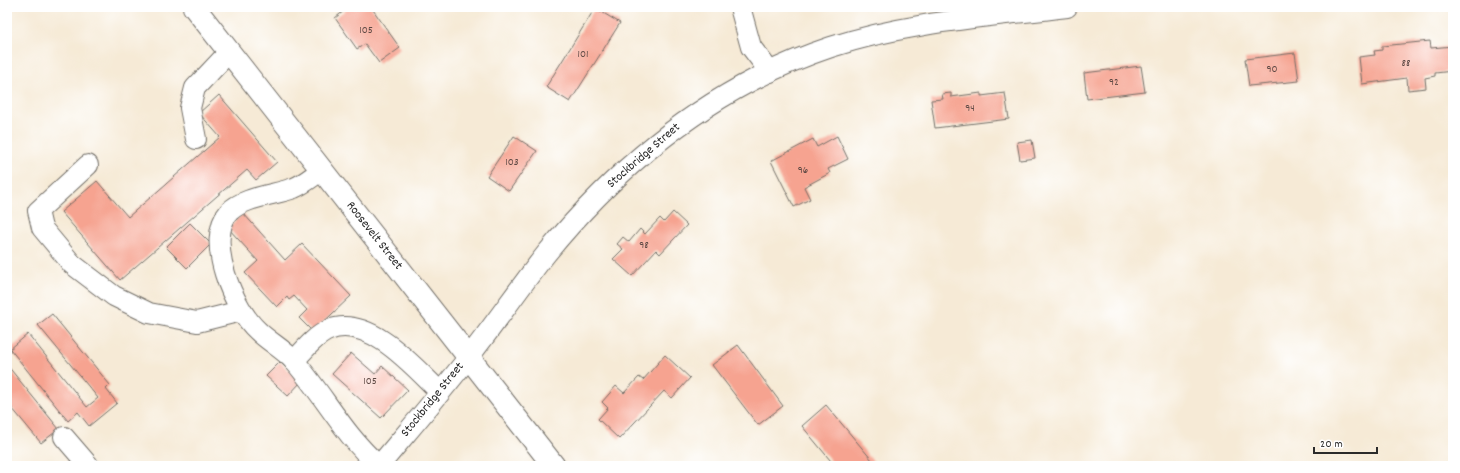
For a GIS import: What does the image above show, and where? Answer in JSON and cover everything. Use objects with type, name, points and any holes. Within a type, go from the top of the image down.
[{"type":"main road","name":"Roosevelt Street","points":[[194,7],[554,466]]},
{"type":"street","points":[[740,7],[751,47],[770,72]]},
{"type":"street","name":"Stockbridge Street","points":[[379,466],[468,358],[546,254],[585,210],[623,172],[675,128],[770,72],[832,46],[898,29],[1067,7]]},
{"type":"street","points":[[196,139],[190,108],[195,88],[229,52]]},
{"type":"street","points":[[88,165],[38,211],[42,228],[72,264],[114,296],[149,313],[197,322],[241,311]]},
{"type":"street","points":[[322,170],[295,187],[272,195],[256,198],[237,206],[229,212],[222,224],[219,242],[226,275],[232,294],[241,311],[257,331],[294,361],[354,443],[379,466]]},
{"type":"street","points":[[294,361],[314,341],[328,331],[344,326],[357,328],[368,332],[392,349],[440,392]]},
{"type":"street","points":[[64,438],[89,466]]},
{"type":"building","points":[[349,7],[371,7],[400,48],[379,63],[365,44],[357,49],[335,18]]},
{"type":"building","points":[[595,8],[620,23],[570,102],[546,87]]},
{"type":"building","points":[[1430,41],[1431,48],[1453,46],[1453,71],[1435,73],[1435,76],[1425,78],[1426,88],[1408,90],[1407,78],[1362,84],[1359,57],[1375,55],[1374,51],[1382,50],[1382,46]]},
{"type":"building","points":[[1295,53],[1299,81],[1249,86],[1245,59]]},
{"type":"building","points":[[1141,66],[1145,92],[1087,99],[1084,73]]},
{"type":"building","points":[[951,93],[951,97],[981,93],[981,96],[1005,93],[1009,119],[935,128],[931,100],[943,99],[942,94]]},
{"type":"building","points":[[219,95],[277,162],[256,180],[247,170],[120,280],[61,212],[97,181],[128,217],[220,137],[199,113]]},
{"type":"building","points":[[514,136],[537,151],[509,191],[487,176]]},
{"type":"building","points":[[837,136],[848,159],[828,169],[830,173],[804,187],[810,199],[794,207],[771,161],[813,139],[817,147]]},
{"type":"building","points":[[1032,140],[1035,158],[1020,160],[1017,142]]},
{"type":"building","points":[[673,212],[687,225],[660,254],[656,250],[632,276],[613,259],[623,249],[617,244],[623,237],[629,242],[640,229],[645,234],[660,218],[664,222]]},
{"type":"building","points":[[243,213],[285,260],[302,244],[351,296],[313,332],[299,318],[307,310],[294,296],[289,300],[287,297],[277,307],[245,273],[258,261],[228,228]]},
{"type":"building","points":[[190,223],[211,244],[187,268],[166,247]]},
{"type":"building","points":[[52,314],[110,385],[106,389],[117,403],[89,426],[78,412],[68,421],[10,349],[28,334],[87,407],[98,398],[38,325]]},
{"type":"building","points":[[738,345],[783,406],[758,425],[712,365]]},
{"type":"building","points":[[351,353],[375,374],[382,366],[408,390],[381,418],[332,374]]},
{"type":"building","points":[[665,355],[690,378],[672,398],[664,391],[619,439],[598,419],[608,408],[602,402],[616,386],[624,393],[639,377],[643,380]]},
{"type":"building","points":[[280,362],[301,382],[288,396],[266,376]]},
{"type":"building","points":[[7,365],[59,429],[41,443],[7,402]]},
{"type":"building","points":[[826,405],[877,466],[835,466],[802,426]]}]
